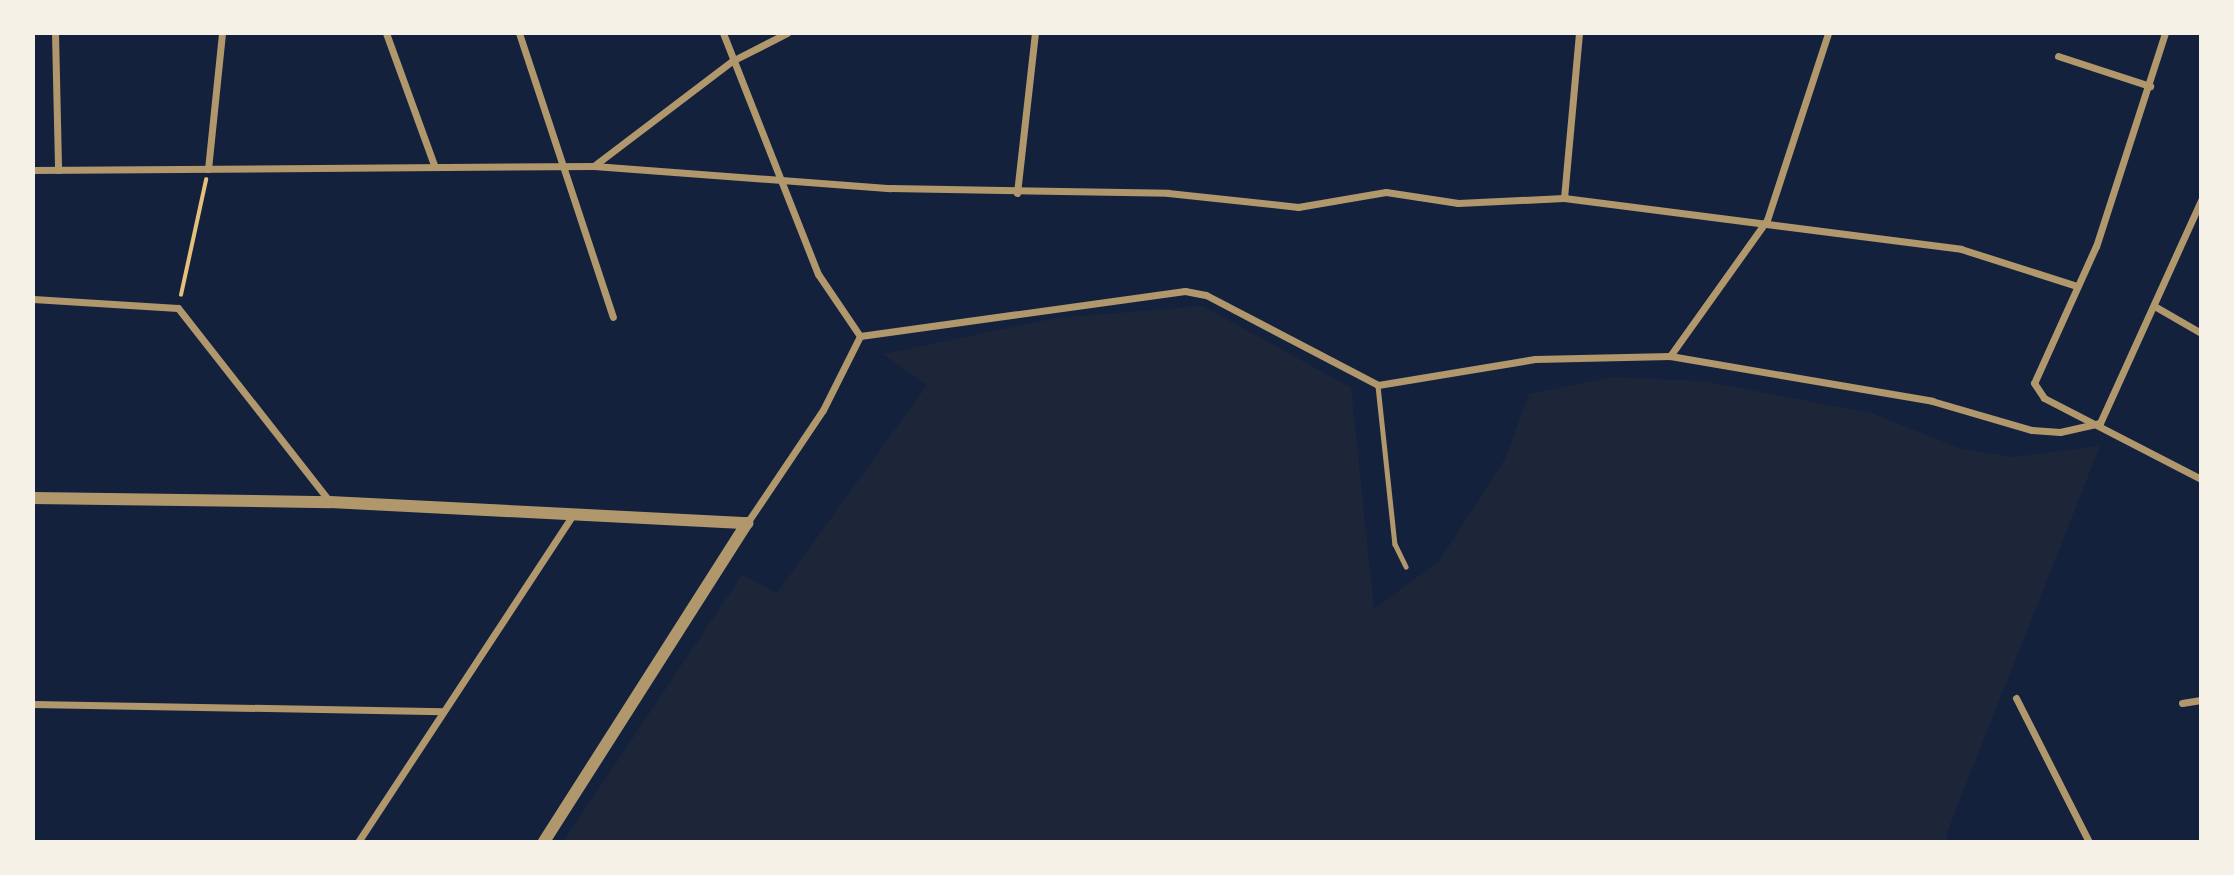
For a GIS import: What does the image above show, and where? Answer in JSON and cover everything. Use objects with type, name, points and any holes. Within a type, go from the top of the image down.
[{"type":"street","points":[[55,33],[58,170]]},
{"type":"street","points":[[208,169],[222,33]]},
{"type":"street","points":[[386,33],[434,165]]},
{"type":"street","points":[[519,33],[613,317]]},
{"type":"street","points":[[723,33],[775,179],[818,274],[860,336]]},
{"type":"street","points":[[594,166],[732,61],[787,33]]},
{"type":"street","points":[[1017,192],[1035,33]]},
{"type":"street","points":[[1563,198],[1579,33]]},
{"type":"street","points":[[1670,356],[1767,220],[1828,33]]},
{"type":"street","points":[[2165,33],[2150,86],[2077,286],[2036,375],[2036,390],[2100,422],[2201,479]]},
{"type":"street","points":[[2058,56],[2150,86]]},
{"type":"street","points":[[33,170],[434,165],[594,166],[1017,192],[1168,193],[1298,206],[1386,192],[1458,203],[1563,198],[1767,220],[1961,249],[2077,286]]},
{"type":"street","points":[[860,336],[1185,291],[1206,295],[1378,385],[1535,359],[1670,356],[1932,401],[2032,430],[2060,432],[2100,422],[2156,307],[2201,200]]},
{"type":"street","points":[[33,299],[178,308],[330,502]]},
{"type":"street","points":[[2156,307],[2201,332]]},
{"type":"street","points":[[544,842],[747,523],[823,410],[860,336]]},
{"type":"street","points":[[33,498],[330,502],[747,523]]},
{"type":"street","points":[[358,842],[574,514]]},
{"type":"street","points":[[2016,698],[2089,842]]},
{"type":"street","points":[[2182,702],[2201,700]]},
{"type":"street","points":[[33,704],[443,711]]},
{"type":"lane","points":[[1378,385],[1395,544],[1406,567]]},
{"type":"path","points":[[178,308],[208,169]]},
{"type":"shaded area","points":[[1203,306],[1351,388],[1374,609],[1440,560],[1505,459],[1529,394],[1614,377],[1703,381],[1871,413],[1962,449],[2014,457],[2100,446],[1946,835],[1950,842],[563,842],[742,575],[777,593],[927,385],[883,354],[1056,318]]}]
